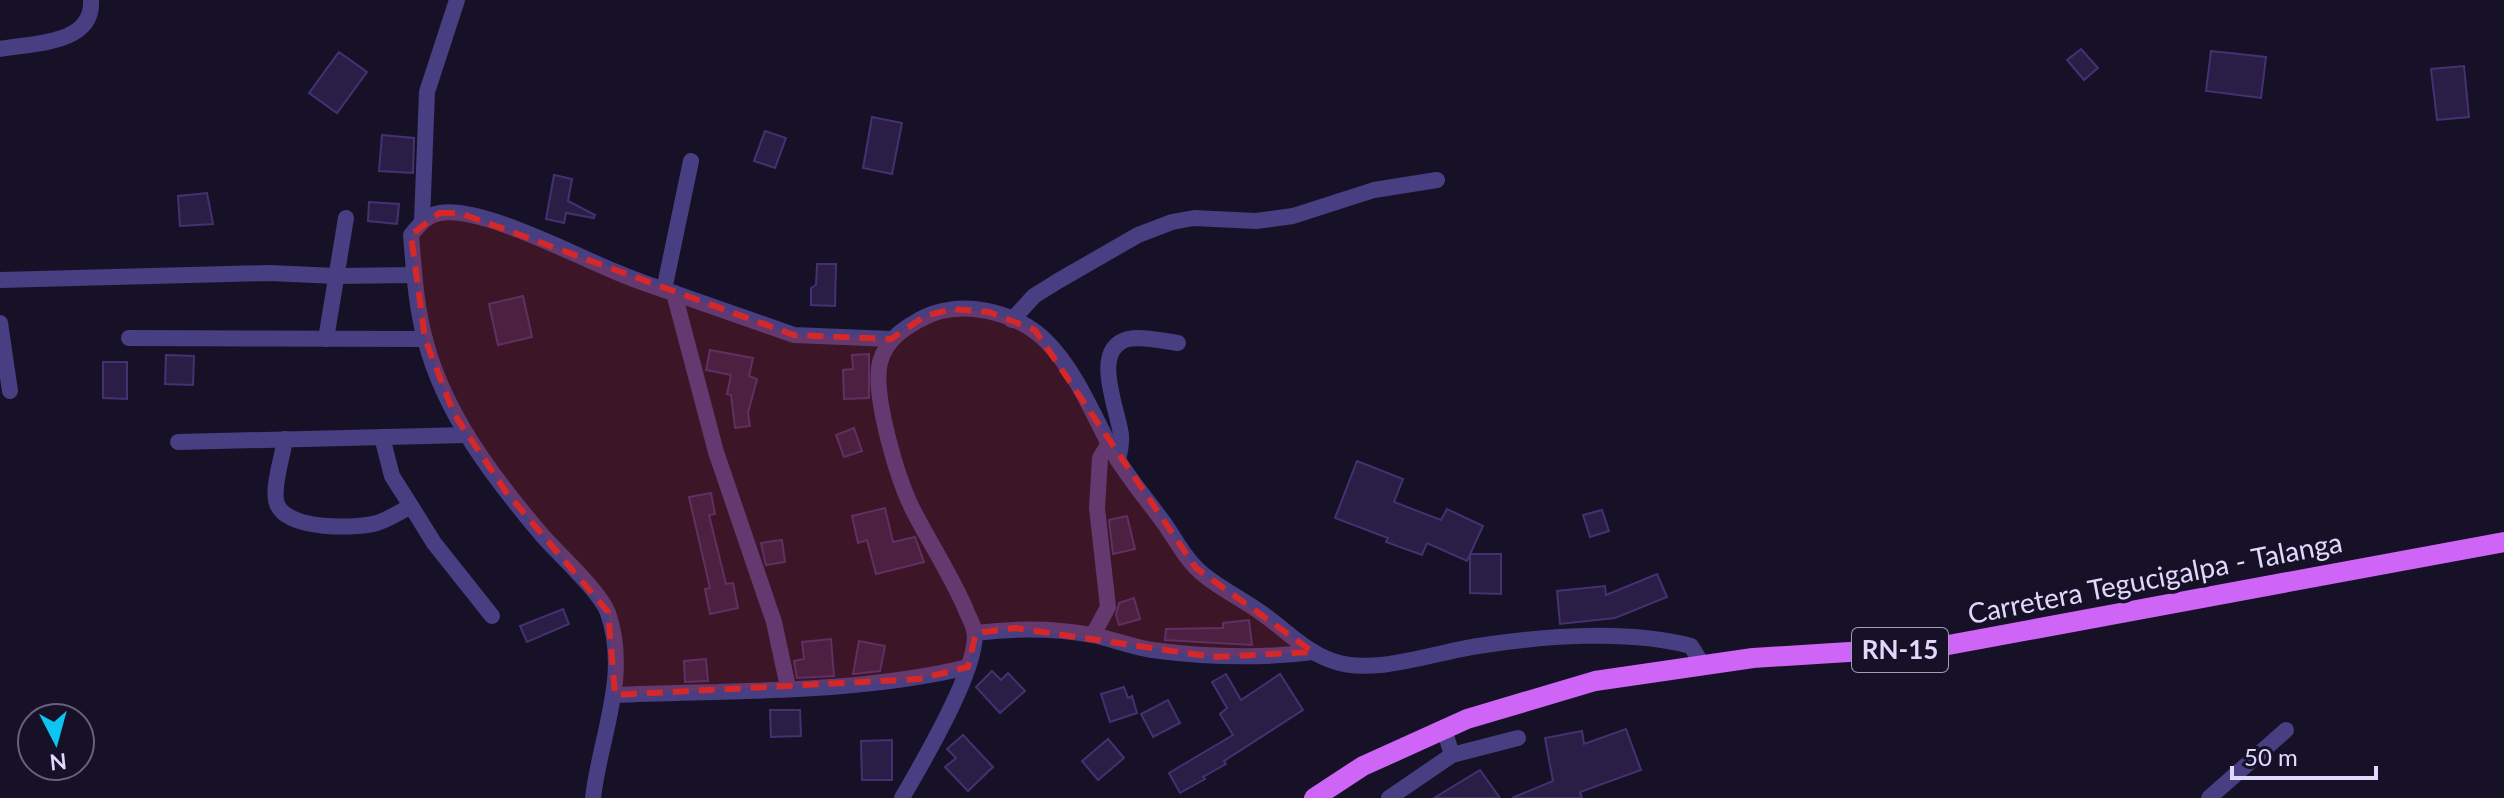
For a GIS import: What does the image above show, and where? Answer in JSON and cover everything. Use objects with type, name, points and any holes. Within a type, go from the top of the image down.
[{"type":"main road","name":"Carretera Tegucigalpa - Talanga","points":[[1314,798],[1363,766],[1467,719],[1595,681],[1702,664],[1943,646],[2504,542]]},
{"type":"street","points":[[0,49],[55,40],[81,31],[92,13],[91,0]]},
{"type":"street","points":[[422,221],[427,92],[457,0]]},
{"type":"street","points":[[691,161],[669,292],[716,452],[774,622],[788,687]]},
{"type":"street","points":[[1012,320],[1034,296],[1071,273],[1138,235],[1172,222],[1194,218],[1256,221],[1293,216],[1374,190],[1437,180]]},
{"type":"street","points":[[593,798],[602,743],[615,695],[615,649],[608,612],[598,595],[563,560],[506,492],[454,414],[425,339],[411,235],[422,221],[439,213],[460,213],[550,242],[615,272],[794,335],[891,339]]},
{"type":"street","points":[[326,339],[346,218]]},
{"type":"street","points":[[0,280],[269,273],[414,275]]},
{"type":"street","points":[[902,798],[938,733],[968,667],[976,633],[952,577],[913,510],[898,472],[885,424],[879,385],[880,362],[891,339],[899,332],[925,316],[952,309],[989,312],[1035,330],[1051,346],[1118,460],[1203,575],[1263,614],[1313,652],[1334,662],[1352,666],[1377,664],[1548,637],[1670,640],[1691,646],[1702,664]]},
{"type":"street","points":[[0,323],[10,391]]},
{"type":"street","points":[[129,338],[425,339]]},
{"type":"street","points":[[1118,460],[1121,436],[1108,360],[1114,346],[1129,339],[1178,343]]},
{"type":"street","points":[[178,442],[467,435]]},
{"type":"street","points":[[382,437],[392,476],[434,543],[492,616]]},
{"type":"street","points":[[285,439],[275,489],[277,506],[290,519],[356,527],[380,522],[411,506]]},
{"type":"street","points":[[1093,635],[1108,607],[1097,508],[1100,458],[1109,443]]},
{"type":"street","points":[[976,633],[1015,628],[1093,635],[1149,649],[1213,657],[1313,652]]},
{"type":"street","points":[[615,695],[919,679],[968,667]]},
{"type":"street","points":[[1444,729],[1452,755]]},
{"type":"street","points":[[2209,798],[2286,730]]},
{"type":"street","points":[[1389,798],[1452,755],[1518,738]]},
{"type":"highlighted area","points":[[439,213],[460,213],[794,335],[891,339],[925,316],[952,309],[989,312],[1035,330],[1196,568],[1313,652],[1213,657],[1015,628],[976,633],[968,667],[919,679],[615,695],[608,612],[506,492],[454,414],[425,339],[411,235]]},
{"type":"building","points":[[2081,49],[2098,68],[2084,80],[2067,60]]},
{"type":"building","points":[[2211,51],[2266,57],[2261,98],[2206,91]]},
{"type":"building","points":[[339,52],[367,72],[337,113],[309,93]]},
{"type":"building","points":[[2464,66],[2469,117],[2437,120],[2431,69]]},
{"type":"building","points":[[872,117],[902,123],[892,174],[863,168]]},
{"type":"building","points":[[765,131],[786,138],[775,168],[754,161]]},
{"type":"building","points":[[382,135],[414,138],[413,173],[379,171]]},
{"type":"building","points":[[554,175],[572,179],[568,201],[595,215],[594,218],[566,213],[564,223],[546,219]]},
{"type":"building","points":[[207,193],[213,224],[180,226],[178,196]]},
{"type":"building","points":[[369,202],[399,204],[397,224],[368,221]]},
{"type":"building","points":[[817,264],[836,264],[835,306],[811,305],[811,288],[816,285]]},
{"type":"building","points":[[523,296],[532,337],[498,345],[489,304]]},
{"type":"building","points":[[710,350],[753,358],[749,376],[757,379],[748,413],[750,426],[735,428],[731,395],[727,394],[731,375],[706,370]]},
{"type":"building","points":[[869,354],[869,398],[844,399],[843,370],[853,369],[852,355]]},
{"type":"building","points":[[166,355],[194,356],[193,385],[165,384]]},
{"type":"building","points":[[103,362],[127,362],[127,399],[103,398]]},
{"type":"building","points":[[854,428],[862,451],[844,457],[836,435]]},
{"type":"building","points":[[1357,461],[1403,479],[1394,502],[1441,520],[1447,509],[1483,526],[1467,561],[1427,543],[1422,555],[1335,518]]},
{"type":"building","points":[[711,493],[715,514],[709,515],[726,584],[733,583],[738,608],[710,614],[705,589],[710,588],[689,497]]},
{"type":"building","points":[[885,508],[893,542],[915,537],[924,562],[876,574],[867,540],[858,543],[852,516]]},
{"type":"building","points":[[1602,510],[1609,531],[1590,537],[1583,515]]},
{"type":"building","points":[[1127,516],[1135,549],[1113,554],[1109,520]]},
{"type":"building","points":[[782,540],[785,562],[766,565],[761,543]]},
{"type":"building","points":[[1470,554],[1501,554],[1501,594],[1470,593]]},
{"type":"building","points":[[1657,574],[1667,597],[1615,618],[1560,624],[1557,591],[1605,586],[1606,595]]},
{"type":"building","points":[[1134,598],[1140,619],[1119,625],[1116,615],[1119,603]]},
{"type":"building","points":[[563,609],[569,624],[527,642],[520,626]]},
{"type":"building","points":[[1249,620],[1252,645],[1165,640],[1166,629],[1223,628],[1223,623]]},
{"type":"building","points":[[831,639],[834,676],[797,678],[794,661],[804,659],[802,642]]},
{"type":"building","points":[[859,641],[885,646],[880,671],[853,674]]},
{"type":"building","points":[[706,659],[708,681],[685,682],[684,661]]},
{"type":"building","points":[[992,671],[1001,680],[1008,673],[1025,691],[1000,713],[976,687]]},
{"type":"building","points":[[1226,674],[1241,700],[1280,674],[1303,710],[1180,793],[1169,773],[1233,735],[1220,714],[1227,708],[1212,682]]},
{"type":"building","points":[[1124,687],[1128,698],[1132,696],[1137,713],[1110,722],[1101,694]]},
{"type":"building","points":[[1168,700],[1180,723],[1153,737],[1141,714]]},
{"type":"building","points":[[770,710],[800,710],[801,736],[771,737]]},
{"type":"building","points":[[1626,729],[1641,770],[1580,792],[1582,798],[1512,798],[1553,781],[1545,738],[1582,731],[1584,744]]},
{"type":"building","points":[[963,735],[993,767],[968,791],[945,767],[956,758],[947,749]]},
{"type":"building","points":[[1108,739],[1124,758],[1098,780],[1082,761]]},
{"type":"building","points":[[892,740],[892,780],[862,780],[861,741]]},
{"type":"building","points":[[1480,770],[1500,798],[1434,798]]}]
